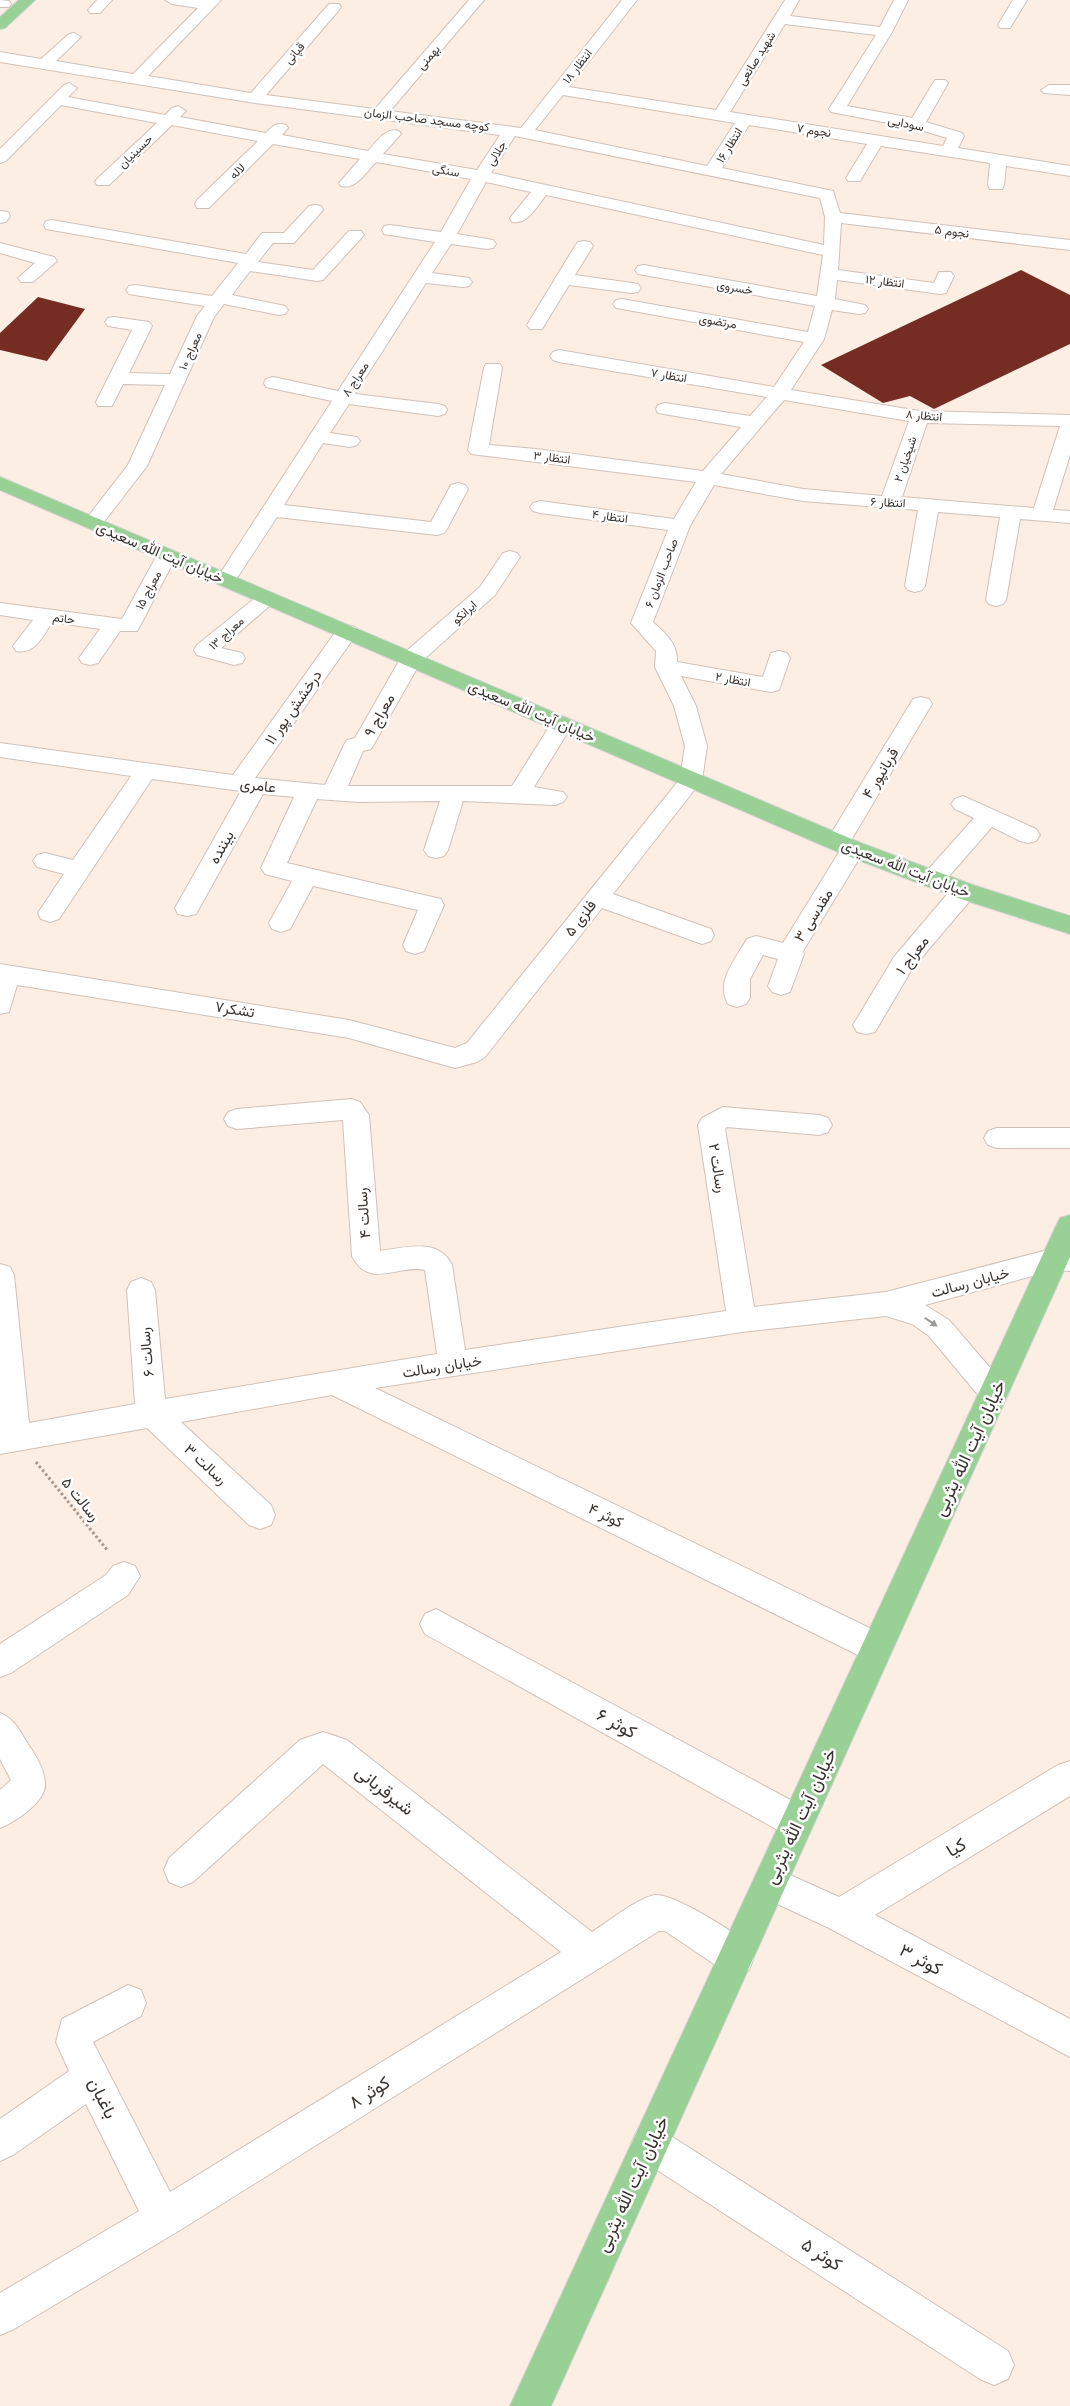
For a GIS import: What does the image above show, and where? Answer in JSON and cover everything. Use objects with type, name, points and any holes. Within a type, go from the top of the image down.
[{"type":"main road","points":[[0,25],[28,0]]},
{"type":"main road","name":"خیابان آیت الله سعیدی","points":[[0,483],[845,845],[964,890],[1070,925]]},
{"type":"main road","name":"خیابان آیت الله یثربی","points":[[530,2406],[994,1392],[1062,1260],[1070,1226]]},
{"type":"street","points":[[172,0],[211,2]]},
{"type":"street","name":"بهمنی","points":[[380,113],[477,0]]},
{"type":"street","name":"انتظار ۱۸","points":[[518,131],[559,90],[628,0]]},
{"type":"street","name":"شهید صانعی","points":[[721,115],[792,0]]},
{"type":"street","points":[[780,19],[885,32],[901,0]]},
{"type":"street","points":[[1005,25],[1020,0]]},
{"type":"street","points":[[137,80],[211,2]]},
{"type":"street","name":"قپانی","points":[[255,98],[334,7]]},
{"type":"street","name":"سودایی","points":[[885,32],[837,109],[917,124],[956,136],[948,152]]},
{"type":"street","points":[[44,64],[74,37]]},
{"type":"street","name":"کوچه مسجد صاحب الزمان","points":[[0,57],[255,98],[518,131],[827,194],[834,217]]},
{"type":"street","points":[[0,75],[17,60]]},
{"type":"street","points":[[0,158],[57,100],[88,72]]},
{"type":"street","points":[[917,124],[940,83]]},
{"type":"street","name":"نجوم ۷","points":[[559,90],[1070,171]]},
{"type":"street","points":[[1049,90],[1070,90]]},
{"type":"street","name":"سنگی","points":[[57,100],[481,176],[832,252]]},
{"type":"street","name":"حسینیان","points":[[103,182],[189,100]]},
{"type":"street","name":"لاله","points":[[204,204],[290,118]]},
{"type":"street","name":"انتظار ۱۶","points":[[712,171],[745,119]]},
{"type":"street","name":"جلالی","points":[[481,176],[518,131]]},
{"type":"street","points":[[347,183],[393,134]]},
{"type":"street","points":[[854,178],[877,140]]},
{"type":"street","points":[[996,185],[998,160]]},
{"type":"street","name":"معراج ۸","points":[[226,580],[441,246],[481,176]]},
{"type":"street","points":[[518,218],[542,190]]},
{"type":"street","name":"معراج ۱۰","points":[[93,523],[137,466],[198,332],[218,300],[268,237],[288,239],[315,210]]},
{"type":"street","name":"نجوم ۵","points":[[834,217],[1070,244]]},
{"type":"street","name":"صاحب الزمان ۶","points":[[692,780],[696,746],[684,706],[666,667],[666,651],[660,640],[642,623],[680,526],[708,478],[779,394],[814,339],[825,304],[830,274],[834,217]]},
{"type":"street","points":[[37,258],[54,237],[72,229],[317,276],[355,235]]},
{"type":"street","points":[[390,230],[441,246],[490,251]]},
{"type":"street","points":[[536,325],[584,246]]},
{"type":"street","points":[[0,248],[48,261],[27,278]]},
{"type":"street","name":"خسروی","points":[[632,288],[649,263],[825,304],[859,309]]},
{"type":"street","name":"انتظار ۱۲","points":[[830,274],[892,288],[942,282]]},
{"type":"street","points":[[421,277],[464,282]]},
{"type":"street","points":[[564,279],[632,288]]},
{"type":"street","name":"مرتضوی","points":[[632,288],[618,310],[814,339]]},
{"type":"street","points":[[135,290],[218,300],[279,310]]},
{"type":"street","points":[[105,402],[143,326],[114,322]]},
{"type":"street","name":"انتظار ۷","points":[[559,356],[779,394]]},
{"type":"street","name":"انتظار ۳","points":[[493,368],[478,450],[536,455],[708,478]]},
{"type":"street","points":[[116,378],[176,380]]},
{"type":"street","points":[[273,383],[344,398],[438,410]]},
{"type":"street","name":"انتظار ۸","points":[[779,394],[920,417],[1070,422]]},
{"type":"street","points":[[665,409],[755,423]]},
{"type":"street","name":"شیخیان ۲","points":[[890,502],[920,417]]},
{"type":"street","points":[[1042,514],[1070,422]]},
{"type":"street","points":[[318,437],[350,441]]},
{"type":"street","name":"انتظار ۶","points":[[708,478],[803,495],[1070,516]]},
{"type":"street","points":[[271,510],[437,529],[458,489]]},
{"type":"street","points":[[915,586],[929,504]]},
{"type":"street","name":"انتظار ۴","points":[[540,507],[680,526]]},
{"type":"street","points":[[996,600],[1011,511]]},
{"type":"street","name":"معراج ۱۵","points":[[90,658],[122,625],[167,555]]},
{"type":"street","name":"ایرانکو","points":[[411,659],[488,590],[510,557]]},
{"type":"street","name":"معراج ۱۳","points":[[234,658],[205,650],[267,598]]},
{"type":"street","name":"حاتم","points":[[0,609],[122,625]]},
{"type":"street","points":[[24,646],[47,616]]},
{"type":"street","name":"درخشش پور ۱۱","points":[[248,784],[347,632]]},
{"type":"street","name":"انتظار ۲","points":[[666,667],[771,685],[779,658]]},
{"type":"street","name":"معراج ۹","points":[[321,792],[355,745],[363,744],[411,659]]},
{"type":"street","name":"قربانپور ۴","points":[[845,845],[921,704]]},
{"type":"street","points":[[519,793],[562,724]]},
{"type":"street","name":"عامری","points":[[2,754],[321,792],[453,795],[519,793],[555,797]]},
{"type":"street","points":[[50,913],[146,770]]},
{"type":"street","name":"فلزی ۵","points":[[468,1055],[476,1050],[596,897],[692,780]]},
{"type":"street","name":"بیننده","points":[[187,908],[248,784]]},
{"type":"street","points":[[321,792],[273,868],[432,905],[415,945]]},
{"type":"street","points":[[436,850],[453,795]]},
{"type":"street","points":[[963,804],[1028,835]]},
{"type":"street","points":[[934,878],[989,816]]},
{"type":"street","name":"مقدسی ۳","points":[[737,998],[737,979],[756,945],[789,953],[845,845]]},
{"type":"street","points":[[45,862],[78,870]]},
{"type":"street","points":[[281,924],[306,876]]},
{"type":"street","name":"معراج ۱","points":[[866,1024],[904,963],[964,890]]},
{"type":"street","points":[[596,897],[702,935]]},
{"type":"street","points":[[781,986],[792,954],[789,953]]},
{"type":"street","points":[[0,1005],[4,974]]},
{"type":"street","name":"تشکر۷","points":[[4,974],[277,1016],[349,1029],[455,1058],[468,1055]]},
{"type":"street","name":"رسالت ۴","points":[[237,1119],[351,1109],[356,1115],[366,1256],[370,1261],[376,1262],[425,1257],[432,1259],[438,1265],[453,1364]]},
{"type":"street","name":"رسالت ۲","points":[[742,1320],[711,1125],[723,1117],[819,1125]]},
{"type":"street","points":[[997,1138],[1070,1138]]},
{"type":"street","name":"خیابان رسالت","points":[[8,1439],[334,1382],[742,1320],[886,1304],[1062,1260]]},
{"type":"street","points":[[0,1275],[8,1439]]},
{"type":"street","name":"رسالت ۶","points":[[141,1290],[151,1413]]},
{"type":"street","name":"خیابان رسالت","points":[[886,1304],[922,1316],[940,1328],[994,1392]]},
{"type":"street","name":"کوثر ۴","points":[[334,1382],[877,1648]]},
{"type":"street","name":"رسالت ۳","points":[[151,1413],[260,1514]]},
{"type":"street","points":[[0,1662],[117,1585],[124,1576]]},
{"type":"street","name":"کوثر ۶","points":[[436,1624],[797,1822]]},
{"type":"street","points":[[0,1729],[26,1770],[29,1785],[16,1799],[0,1811]]},
{"type":"street","name":"شیرقربانی","points":[[181,1870],[312,1752],[323,1748],[335,1751],[592,1954]]},
{"type":"street","name":"کیا","points":[[841,1916],[1070,1777]]},
{"type":"street","name":"کوثر ۳","points":[[770,1883],[841,1916],[1070,2039]]},
{"type":"street","name":"کوثر ۸","points":[[0,2315],[163,2218],[592,1954],[654,1913],[665,1912],[736,1957]]},
{"type":"street","name":"باغبان","points":[[128,2002],[76,2032],[74,2042],[163,2218]]},
{"type":"street","points":[[0,2142],[93,2077]]},
{"type":"street","name":"کوثر ۵","points":[[650,2144],[994,2365]]},
{"type":"path","name":"رسالت ۵","points":[[8,1439],[122,1568],[124,1576]]},
{"type":"building","points":[[1021,270],[1070,295],[1070,344],[934,409],[910,396],[883,403],[821,365]]},
{"type":"building","points":[[38,297],[85,309],[47,361],[0,350],[0,333]]}]
